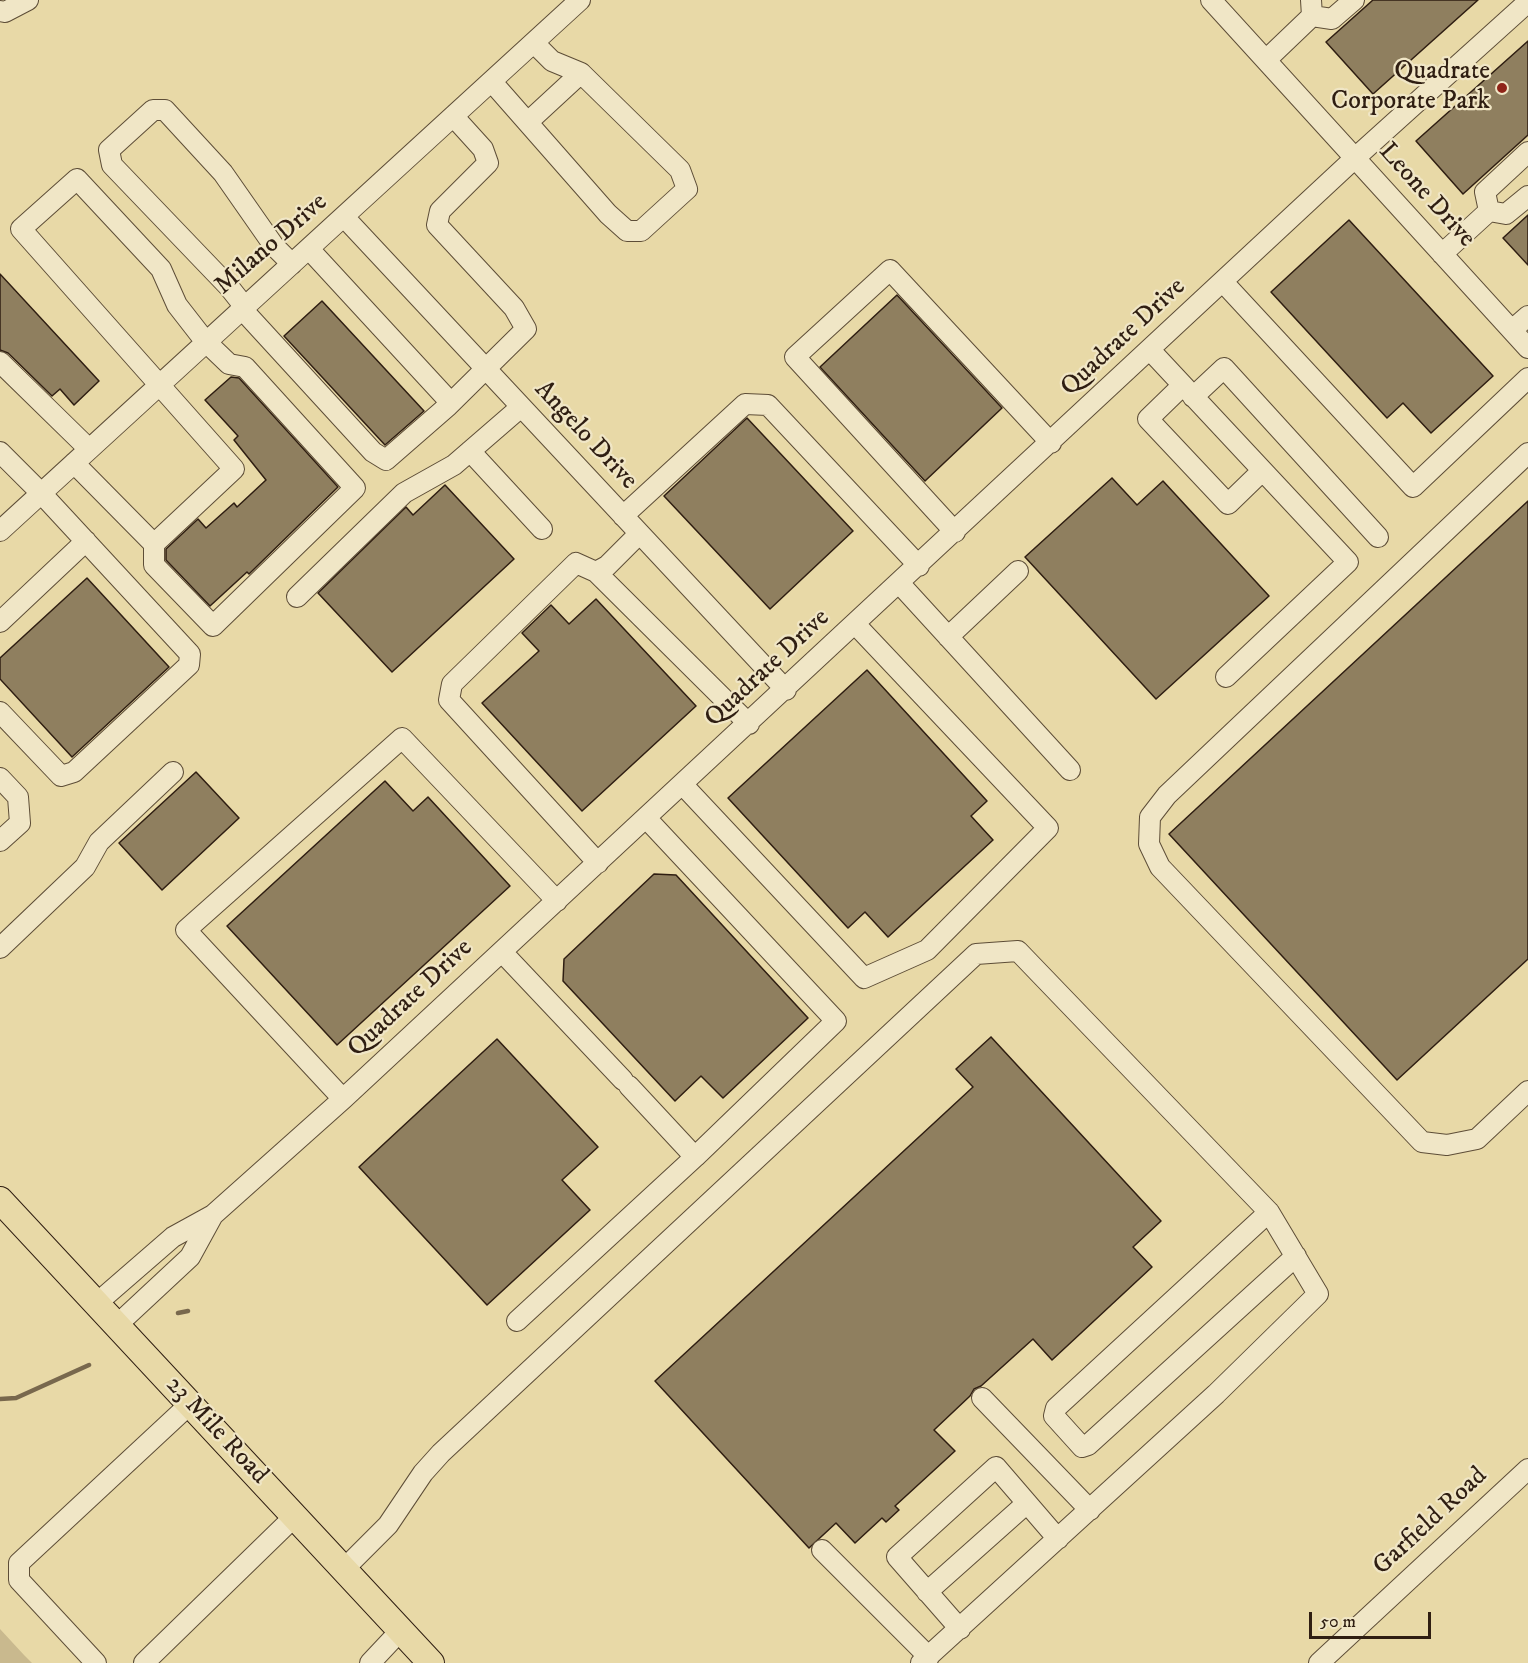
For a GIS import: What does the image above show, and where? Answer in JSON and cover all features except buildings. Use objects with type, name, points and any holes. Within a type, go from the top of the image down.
[{"type":"main road","name":"23 Mile Road","points":[[0,1200],[431,1663]]},
{"type":"street","points":[[0,11],[5,12],[28,0]]},
{"type":"street","name":"Milano Drive","points":[[0,531],[205,341],[345,218],[580,0]]},
{"type":"street","name":"Leone Drive","points":[[1211,0],[1528,348]]},
{"type":"street","points":[[1266,60],[1312,8],[1332,19],[1354,0]]},
{"type":"street","name":"Quadrate Drive","points":[[97,1304],[173,1237],[213,1215],[343,1099],[856,625],[1355,158],[1528,2]]},
{"type":"street","points":[[492,81],[608,214],[627,231],[641,231],[687,189],[680,170],[581,73],[552,61],[534,43]]},
{"type":"street","points":[[529,121],[581,73]]},
{"type":"street","points":[[292,264],[274,246],[223,173],[165,110],[153,110],[109,150],[112,165],[229,287],[243,307],[373,452],[386,460],[451,403],[526,329],[514,308],[437,225],[440,211],[488,163],[483,149],[454,117]]},
{"type":"street","points":[[1489,211],[1485,192],[1528,152]]},
{"type":"street","points":[[74,463],[154,544],[154,565],[213,626],[355,488],[245,367],[229,364],[205,341],[177,305],[161,269],[77,179],[21,229],[234,469],[154,544]]},
{"type":"street","points":[[1489,211],[1506,214],[1528,196]]},
{"type":"street","points":[[1442,254],[1489,211]]},
{"type":"street","name":"Angelo Drive","points":[[345,218],[786,690]]},
{"type":"street","points":[[309,249],[451,403]]},
{"type":"street","points":[[955,532],[795,357],[890,270],[1051,442]]},
{"type":"street","points":[[1223,282],[1413,487],[1528,378]]},
{"type":"street","points":[[1512,330],[1528,316]]},
{"type":"street","points":[[1150,350],[1348,562],[1226,677]]},
{"type":"street","points":[[0,362],[89,449]]},
{"type":"street","points":[[1262,471],[1228,504],[1148,419],[1224,368],[1378,537]]},
{"type":"street","points":[[623,516],[745,404],[768,405],[919,566]]},
{"type":"street","points":[[297,597],[404,493],[454,465],[521,407]]},
{"type":"street","points":[[470,451],[542,529]]},
{"type":"street","points":[[0,452],[190,654],[189,665],[74,772],[61,776],[0,712]]},
{"type":"street","points":[[1528,453],[1167,795],[1150,817],[1149,844],[1160,867],[1422,1142],[1447,1145],[1477,1138],[1528,1091]]},
{"type":"street","points":[[596,572],[607,566],[639,534]]},
{"type":"street","points":[[0,622],[86,541]]},
{"type":"street","points":[[598,863],[449,700],[452,684],[576,563],[596,572],[749,724]]},
{"type":"street","points":[[948,637],[1018,571]]},
{"type":"street","points":[[900,584],[1070,770]]},
{"type":"street","points":[[683,785],[864,978],[927,950],[1048,828],[856,625]]},
{"type":"street","points":[[343,1099],[186,930],[402,738],[557,901]]},
{"type":"street","points":[[0,948],[86,867],[99,842],[173,772]]},
{"type":"street","points":[[0,778],[18,797],[20,823],[0,842]]},
{"type":"street","points":[[517,1321],[695,1157],[836,1022],[647,819]]},
{"type":"street","points":[[344,1569],[388,1525],[423,1473],[441,1453],[976,954],[1018,951],[1269,1212],[1318,1294],[1216,1394],[925,1660],[822,1550]]},
{"type":"street","points":[[502,952],[695,1157]]},
{"type":"street","points":[[1269,1212],[1056,1408],[1054,1416],[1082,1447],[1088,1445],[1296,1256]]},
{"type":"street","name":"Quadrate Drive","points":[[117,1325],[190,1257],[213,1215]]},
{"type":"street","points":[[982,1398],[1090,1510]]},
{"type":"street","points":[[96,1663],[19,1580],[19,1563],[190,1404]]},
{"type":"street","points":[[960,1629],[897,1557],[996,1467],[1058,1539]]},
{"type":"street","name":"Garfield Road","points":[[1319,1663],[1528,1469]]},
{"type":"street","points":[[927,1592],[1026,1503]]},
{"type":"street","points":[[144,1663],[295,1516]]},
{"type":"street","points":[[370,1663],[401,1630]]},
{"type":"shaded area","points":[[0,1629],[24,1655],[32,1663],[0,1663]]},
{"type":"waterway","points":[[178,1313],[188,1311]]},
{"type":"waterway","points":[[0,1399],[16,1398],[89,1365]]},
{"type":"place","name":"Quadrate Corporate Park","points":[[1502,88]]}]
